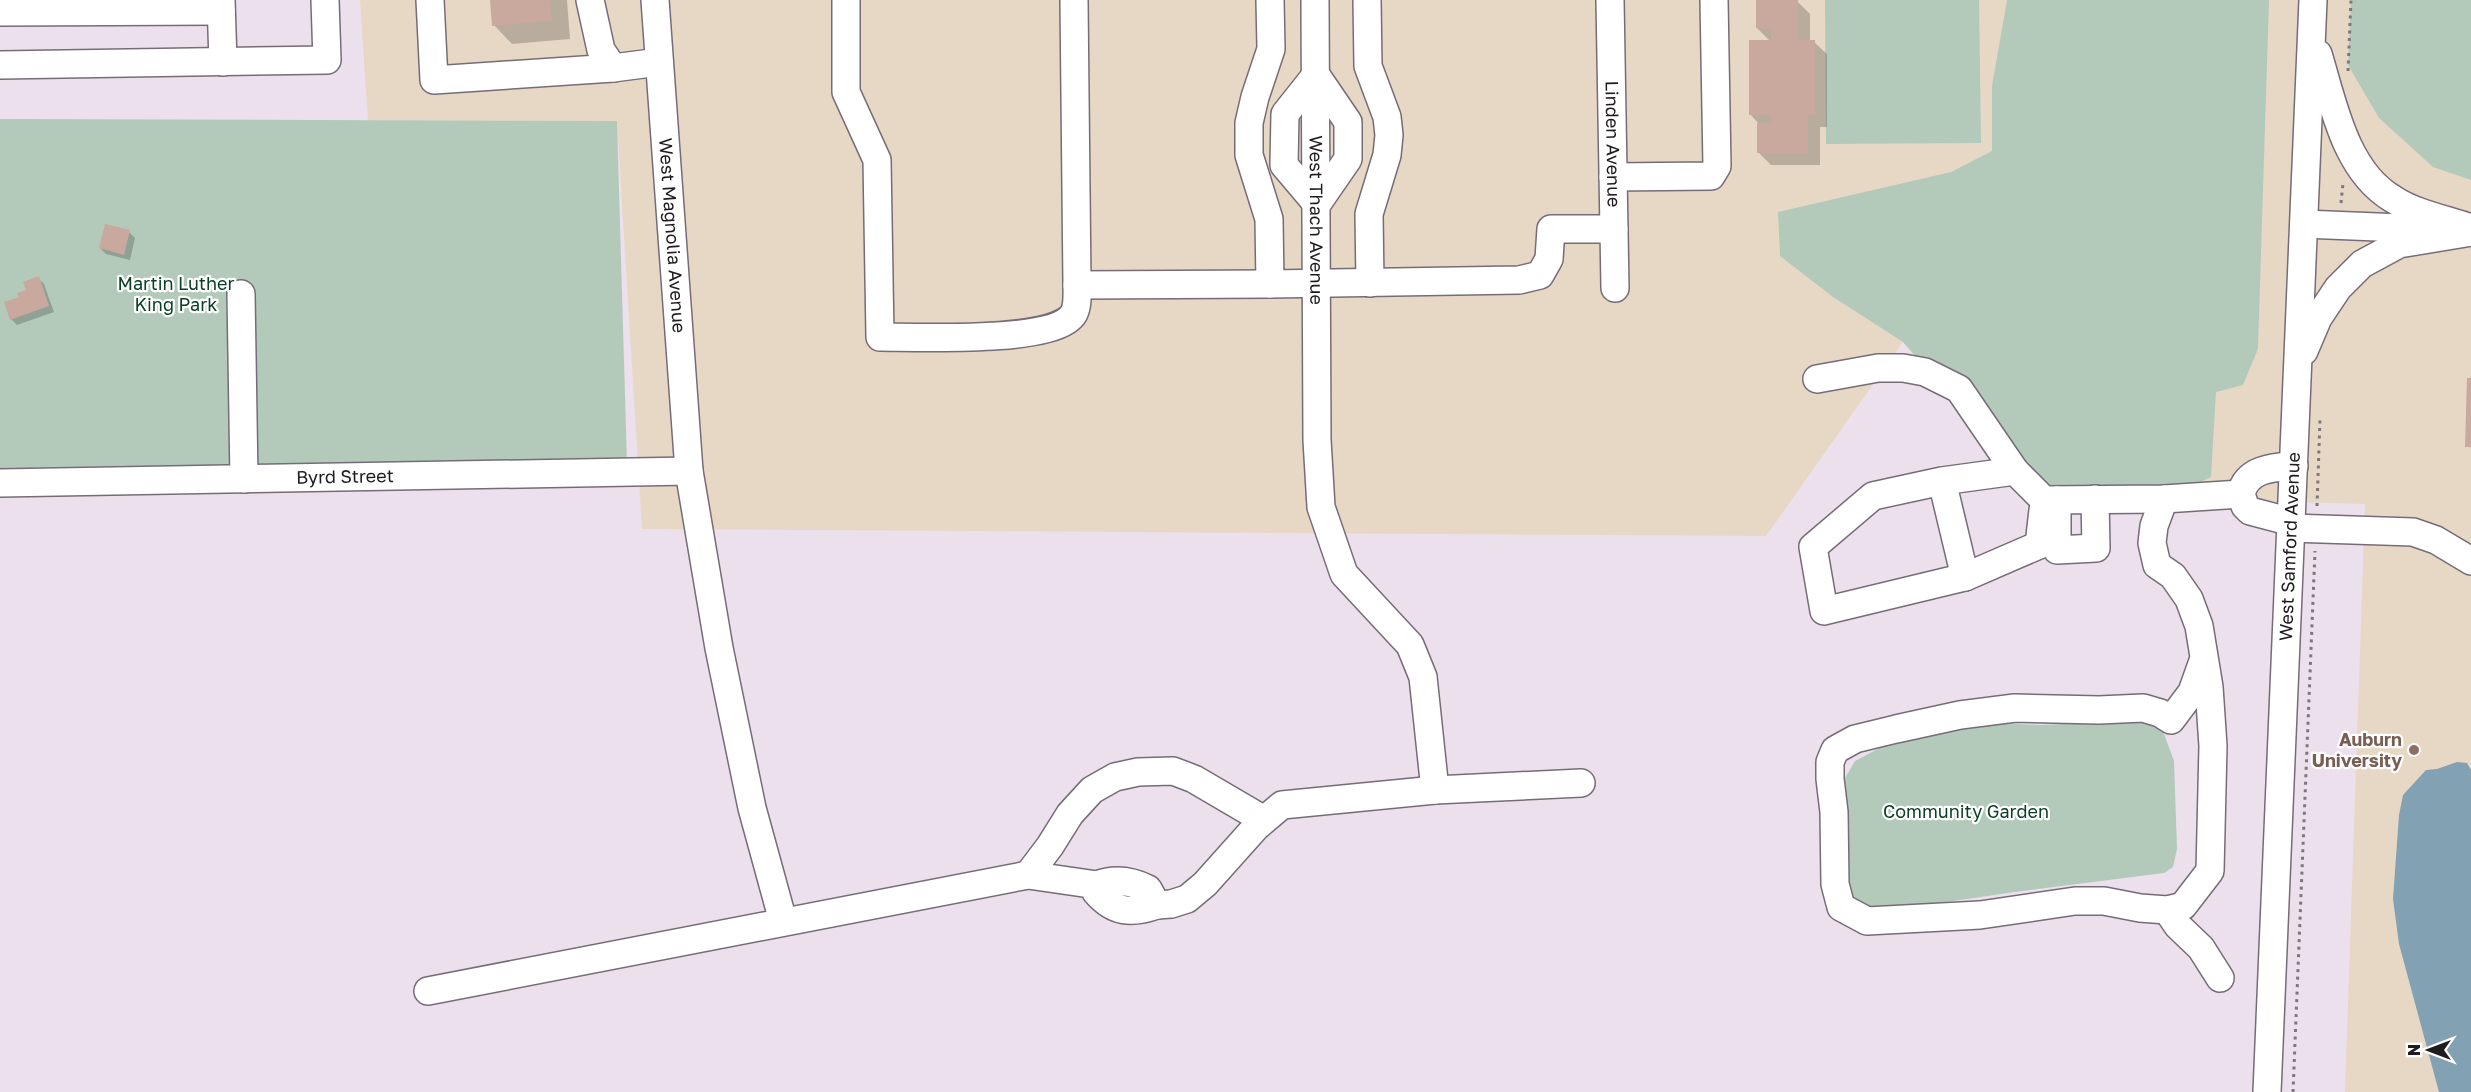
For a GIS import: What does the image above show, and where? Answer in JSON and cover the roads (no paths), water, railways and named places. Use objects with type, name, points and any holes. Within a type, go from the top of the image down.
[{"type":"street","points":[[0,65],[327,60],[325,0]]},
{"type":"street","points":[[430,0],[434,80],[613,68],[659,62]]},
{"type":"street","points":[[590,0],[602,50],[613,68]]},
{"type":"street","name":"West Magnolia Avenue","points":[[655,0],[689,471],[720,648],[752,808],[783,921]]},
{"type":"street","points":[[846,0],[846,92],[877,160],[880,337],[1007,337],[1063,323],[1074,314],[1077,301],[1074,0]]},
{"type":"street","points":[[1270,0],[1271,49],[1249,123],[1249,155],[1269,219],[1270,284]]},
{"type":"street","name":"West Thach Avenue","points":[[1315,0],[1317,440],[1321,507],[1344,574],[1410,645],[1423,677],[1435,790]]},
{"type":"street","points":[[1367,0],[1368,66],[1387,117],[1389,135],[1387,155],[1369,214],[1370,283]]},
{"type":"street","name":"Linden Avenue","points":[[1610,0],[1615,288]]},
{"type":"street","points":[[1613,177],[1711,176],[1717,166],[1714,0]]},
{"type":"street","name":"West Samford Avenue","points":[[2267,1092],[2313,0]]},
{"type":"street","points":[[0,12],[221,5],[223,62]]},
{"type":"street","points":[[2312,33],[2340,128],[2364,174],[2391,199],[2419,212],[2471,230]]},
{"type":"street","points":[[2304,224],[2471,230]]},
{"type":"street","points":[[1077,285],[1317,285],[1519,280],[1540,275],[1549,260],[1551,229],[1614,229]]},
{"type":"street","points":[[2298,363],[2318,318],[2338,288],[2362,264],[2399,244],[2471,230]]},
{"type":"street","points":[[241,294],[244,479]]},
{"type":"street","points":[[1817,379],[1878,368],[1903,368],[1925,372],[1959,389],[2015,471],[2050,500],[2164,499],[2241,494]]},
{"type":"street","points":[[2294,466],[2261,471],[2246,481],[2241,494],[2245,506],[2250,511],[2292,525],[2413,532],[2436,540],[2471,561]]},
{"type":"street","name":"Byrd Street","points":[[0,483],[689,471]]},
{"type":"street","points":[[2015,471],[1942,481],[1873,496],[1813,547],[1824,611],[1965,577],[2039,545],[2050,500]]},
{"type":"street","points":[[1942,481],[1965,577]]},
{"type":"street","points":[[2050,500],[2057,550],[2096,548],[2096,499]]},
{"type":"street","points":[[2164,499],[2154,526],[2152,543],[2157,565],[2172,576],[2189,599],[2199,626],[2209,687],[2213,746],[2210,872],[2183,906],[2167,910],[2140,908],[2104,901],[2075,901],[1980,915],[1867,921],[1841,907],[1835,884],[1834,812],[1830,762],[1835,750],[1855,740],[1960,715],[2015,708],[2099,711],[2144,708],[2160,713],[2171,720],[2192,692],[2203,661]]},
{"type":"street","points":[[1028,874],[1050,846],[1070,814],[1092,790],[1115,777],[1138,772],[1173,771],[1194,779],[1264,820]]},
{"type":"street","points":[[428,991],[1028,874],[1097,885],[1108,880],[1135,883],[1148,889],[1157,905],[1171,904],[1187,899],[1205,884],[1264,820],[1282,806],[1435,790],[1581,783]]},
{"type":"street","points":[[2167,910],[2178,926],[2201,948],[2220,978]]},
{"type":"water","points":[[2457,762],[2467,763],[2471,770],[2471,1092],[2439,1092],[2399,944],[2393,899],[2399,815],[2403,795],[2426,770]]},
{"type":"place","name":"Auburn University","points":[[2414,750]]},
{"type":"park label","name":"Martin Luther King Park","points":[[176,294]]},
{"type":"park label","name":"Community Garden","points":[[1966,812]]}]
